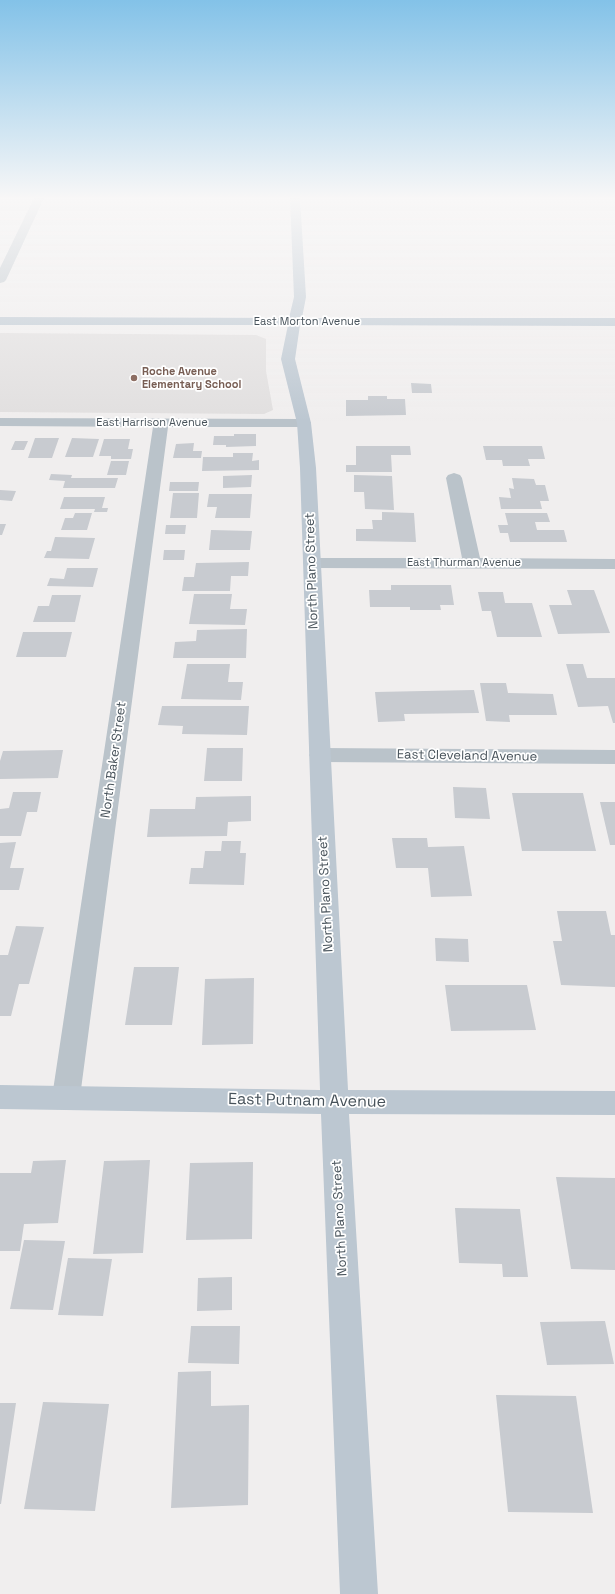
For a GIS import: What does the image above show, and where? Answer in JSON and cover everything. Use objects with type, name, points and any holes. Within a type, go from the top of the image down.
[{"type":"main road","name":"North Plano Street","points":[[299,272],[300,297],[288,359],[304,423],[308,468],[335,1102],[359,1594]]},
{"type":"main road","name":"East Morton Avenue","points":[[0,321],[615,322]]},
{"type":"main road","name":"East Putnam Avenue","points":[[0,1097],[335,1102],[615,1103]]},
{"type":"street","name":"East Harrison Avenue","points":[[0,422],[304,423]]},
{"type":"street","name":"North Baker Street","points":[[66,1097],[162,423]]},
{"type":"street","points":[[454,478],[472,563]]},
{"type":"street","name":"East Thurman Avenue","points":[[312,563],[615,564]]},
{"type":"street","name":"East Cleveland Avenue","points":[[320,755],[615,757]]},
{"type":"shaded area","name":"Roche Avenue Elementary School","points":[[0,333],[256,335],[266,339],[266,371],[273,410],[264,414],[0,412]]},
{"type":"building","points":[[411,383],[431,384],[432,393],[412,393]]},
{"type":"building","points":[[368,396],[387,396],[387,399],[405,399],[406,415],[346,416],[346,400],[368,400]]},
{"type":"building","points":[[234,434],[256,434],[256,446],[226,447],[226,445],[213,445],[214,436],[234,436]]},
{"type":"building","points":[[35,438],[59,438],[52,458],[28,458]]},
{"type":"building","points":[[72,438],[99,439],[93,457],[65,457]]},
{"type":"building","points":[[104,439],[130,439],[128,449],[133,449],[131,459],[111,459],[111,456],[99,456]]},
{"type":"building","points":[[15,441],[28,441],[24,450],[11,450]]},
{"type":"building","points":[[194,443],[193,451],[202,451],[201,458],[173,458],[176,444]]},
{"type":"building","points":[[356,446],[410,446],[411,455],[391,455],[392,472],[346,472],[346,465],[356,465]]},
{"type":"building","points":[[483,446],[542,446],[545,459],[528,459],[530,466],[503,466],[502,460],[486,460]]},
{"type":"building","points":[[233,453],[253,453],[252,461],[259,460],[259,470],[202,471],[203,457],[233,457]]},
{"type":"building","points":[[111,461],[129,461],[126,475],[107,475]]},
{"type":"building","points":[[51,474],[72,475],[71,478],[118,478],[115,488],[63,488],[65,481],[49,480]]},
{"type":"building","points":[[252,475],[251,487],[223,488],[223,476]]},
{"type":"building","points":[[354,475],[392,476],[394,510],[365,509],[364,492],[354,492]]},
{"type":"building","points":[[512,478],[534,479],[536,485],[545,485],[549,501],[540,501],[542,509],[501,509],[499,497],[511,498],[509,488],[514,489]]},
{"type":"building","points":[[170,482],[199,482],[198,491],[169,491]]},
{"type":"building","points":[[0,490],[16,491],[12,501],[0,500]]},
{"type":"building","points":[[173,493],[199,493],[197,518],[170,518]]},
{"type":"building","points":[[209,494],[252,494],[250,518],[215,518],[217,507],[207,507]]},
{"type":"building","points":[[64,497],[105,497],[102,508],[108,508],[107,512],[94,512],[95,509],[60,509]]},
{"type":"building","points":[[382,512],[414,513],[416,542],[356,541],[356,529],[373,529],[372,520],[382,520]]},
{"type":"building","points":[[75,513],[92,513],[87,530],[61,530],[65,518],[73,518]]},
{"type":"building","points":[[505,513],[547,513],[550,522],[535,522],[537,530],[564,530],[567,542],[510,542],[508,533],[500,533],[498,525],[508,525]]},
{"type":"building","points":[[0,524],[6,524],[2,535],[0,535]]},
{"type":"building","points":[[166,525],[186,525],[185,534],[165,534]]},
{"type":"building","points":[[211,530],[252,531],[250,550],[209,550]]},
{"type":"building","points":[[55,537],[95,538],[89,559],[44,558],[47,551],[51,551]]},
{"type":"building","points":[[164,550],[185,550],[184,560],[163,560]]},
{"type":"building","points":[[249,562],[248,576],[231,576],[230,591],[182,591],[184,577],[194,577],[196,563]]},
{"type":"building","points":[[67,568],[98,568],[93,587],[47,586],[50,578],[64,579]]},
{"type":"building","points":[[391,585],[451,585],[454,605],[440,605],[441,610],[410,610],[410,607],[370,607],[369,590],[391,590]]},
{"type":"building","points":[[567,590],[594,590],[610,633],[558,634],[549,605],[572,605]]},
{"type":"building","points":[[478,592],[503,592],[505,603],[532,603],[542,637],[497,637],[491,611],[482,611]]},
{"type":"building","points":[[194,594],[232,594],[230,609],[247,609],[245,625],[189,624]]},
{"type":"building","points":[[52,595],[81,595],[75,622],[33,622],[38,606],[49,606]]},
{"type":"building","points":[[247,629],[246,658],[173,658],[175,642],[196,641],[197,630]]},
{"type":"building","points":[[23,632],[72,632],[66,657],[16,657]]},
{"type":"building","points":[[187,664],[230,664],[228,682],[243,682],[241,700],[181,699]]},
{"type":"building","points":[[566,664],[583,664],[587,678],[615,678],[615,723],[613,723],[608,706],[578,707]]},
{"type":"building","points":[[480,683],[506,683],[508,693],[553,694],[557,715],[509,715],[510,722],[486,721]]},
{"type":"building","points":[[474,690],[479,713],[404,714],[405,721],[378,722],[375,692]]},
{"type":"building","points":[[162,706],[249,706],[247,735],[182,734],[183,726],[158,725]]},
{"type":"building","points":[[207,748],[243,748],[242,781],[204,781]]},
{"type":"building","points":[[63,750],[58,778],[0,779],[0,761],[3,751]]},
{"type":"building","points":[[453,787],[486,788],[490,819],[455,818]]},
{"type":"building","points":[[13,792],[41,792],[37,812],[27,812],[21,836],[0,836],[0,809],[9,808]]},
{"type":"building","points":[[512,793],[583,793],[596,851],[522,851]]},
{"type":"building","points":[[251,796],[251,821],[228,822],[227,836],[147,837],[150,809],[195,809],[196,797]]},
{"type":"building","points":[[600,802],[615,802],[615,845],[610,845]]},
{"type":"building","points":[[392,838],[427,838],[428,847],[464,846],[472,896],[431,897],[428,868],[396,868]]},
{"type":"building","points":[[222,841],[241,841],[240,853],[246,853],[244,885],[189,884],[191,868],[203,868],[205,851],[221,851]]},
{"type":"building","points":[[16,842],[10,868],[24,868],[19,890],[0,890],[0,843]]},
{"type":"building","points":[[557,911],[606,911],[611,935],[615,935],[615,987],[561,985],[553,941],[562,941]]},
{"type":"building","points":[[16,926],[44,927],[29,984],[19,984],[11,1016],[0,1016],[0,955],[8,955]]},
{"type":"building","points":[[435,938],[468,939],[469,962],[436,961]]},
{"type":"building","points":[[134,967],[179,967],[172,1025],[125,1025]]},
{"type":"building","points":[[254,978],[253,1044],[202,1045],[205,979]]},
{"type":"building","points":[[445,985],[527,985],[536,1030],[451,1031]]},
{"type":"building","points":[[66,1160],[58,1223],[24,1224],[20,1251],[0,1251],[0,1173],[31,1173],[33,1161]]},
{"type":"building","points":[[150,1160],[143,1253],[93,1254],[104,1161]]},
{"type":"building","points":[[253,1162],[252,1239],[186,1240],[190,1163]]},
{"type":"building","points":[[556,1177],[615,1178],[615,1270],[571,1269]]},
{"type":"building","points":[[455,1208],[520,1209],[528,1277],[503,1277],[502,1264],[459,1263]]},
{"type":"building","points":[[24,1240],[65,1241],[53,1310],[10,1309]]},
{"type":"building","points":[[68,1258],[112,1259],[103,1316],[58,1315]]},
{"type":"building","points":[[232,1277],[232,1310],[197,1311],[198,1278]]},
{"type":"building","points":[[605,1321],[614,1364],[547,1365],[540,1322]]},
{"type":"building","points":[[191,1326],[240,1326],[239,1364],[188,1363]]},
{"type":"building","points":[[211,1371],[211,1406],[249,1405],[248,1505],[171,1508],[178,1372]]},
{"type":"building","points":[[496,1395],[576,1396],[593,1513],[508,1512]]},
{"type":"building","points":[[43,1402],[109,1404],[95,1511],[24,1509]]},
{"type":"building","points":[[0,1403],[16,1403],[1,1504],[0,1504]]},
{"type":"place","name":"Roche Avenue Elementary School","points":[[134,378]]}]
